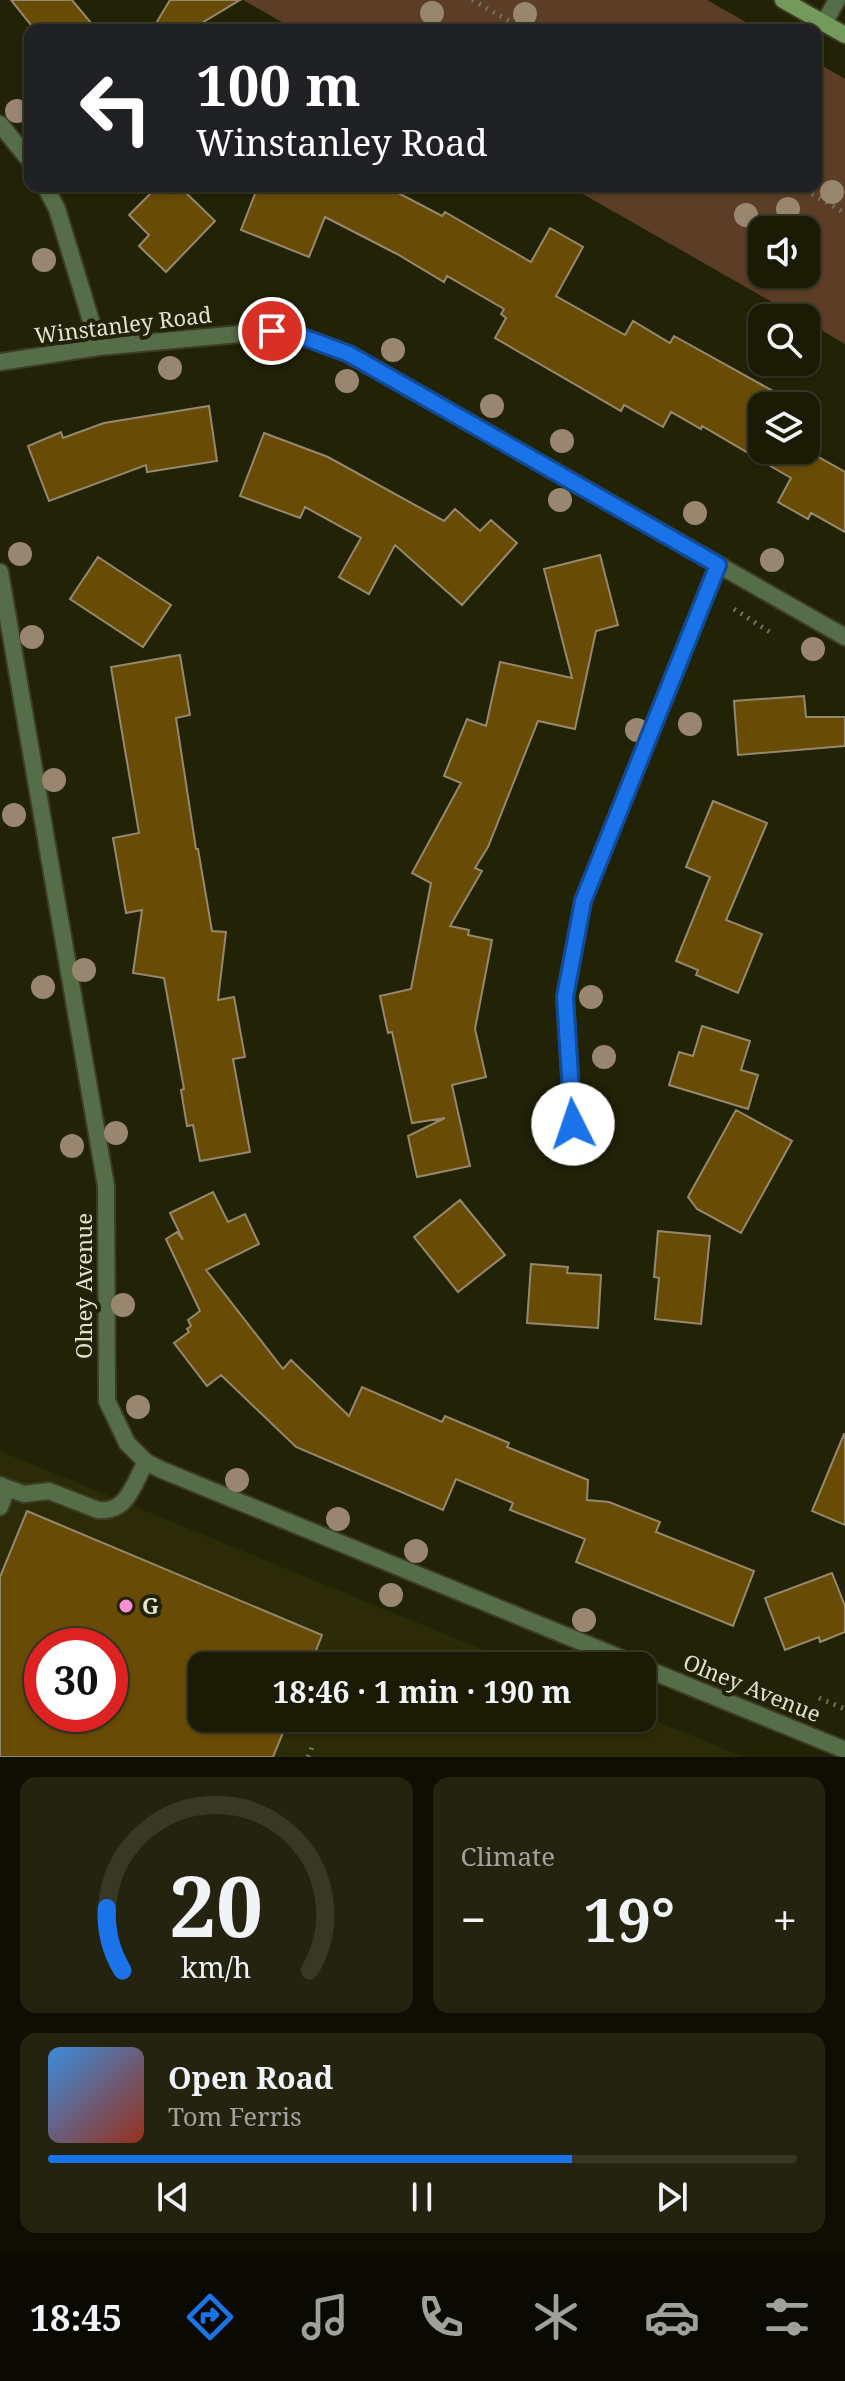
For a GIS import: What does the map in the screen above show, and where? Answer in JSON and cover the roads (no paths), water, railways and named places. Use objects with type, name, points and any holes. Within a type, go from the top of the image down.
[{"type":"main road","points":[[783,0],[845,35]]},
{"type":"street","points":[[824,23],[837,0]]},
{"type":"street","points":[[0,124],[24,154]]},
{"type":"street","points":[[48,192],[57,209],[99,347]]},
{"type":"street","name":"Winstanley Road","points":[[0,362],[99,347],[272,331],[306,338],[349,354],[845,637]]},
{"type":"street","points":[[573,1124],[565,997],[583,901],[718,565]]},
{"type":"street","name":"Olney Avenue","points":[[0,572],[106,1186],[107,1401],[127,1443],[146,1462],[607,1652]]},
{"type":"street","points":[[0,1507],[4,1487],[24,1494],[49,1491],[98,1510],[118,1508],[124,1503],[146,1462]]},
{"type":"street","name":"Olney Avenue","points":[[656,1672],[845,1750]]},
{"type":"place","name":"G","points":[[126,1606]]}]
